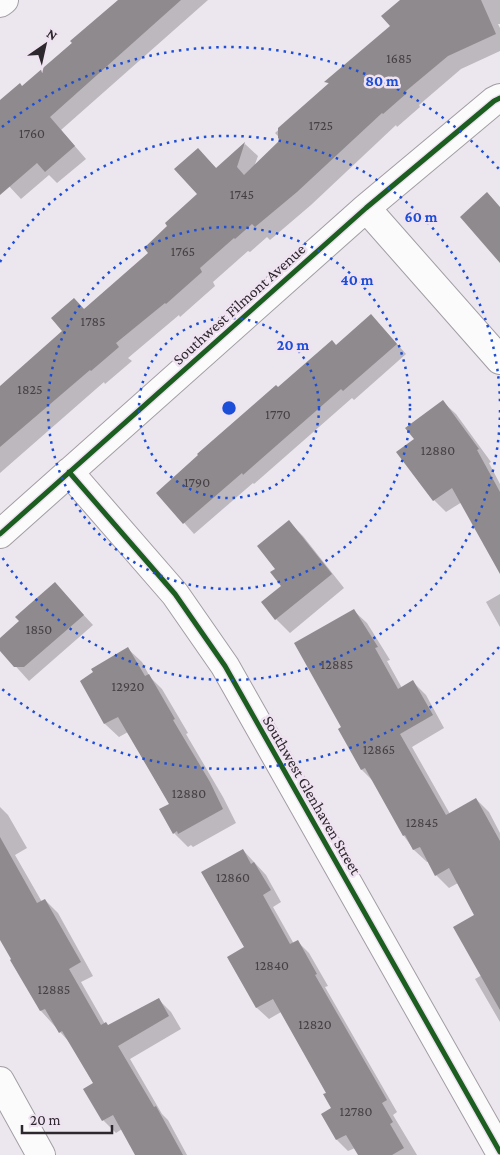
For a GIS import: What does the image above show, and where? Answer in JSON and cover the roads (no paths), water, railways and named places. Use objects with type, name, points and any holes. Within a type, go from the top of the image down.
[{"type":"street","points":[[0,3],[4,0]]},
{"type":"street","name":"Southwest Filmont Avenue","points":[[0,534],[366,208],[500,98]]},
{"type":"street","points":[[366,208],[500,360]]},
{"type":"street","name":"Southwest Glenhaven Street","points":[[69,472],[175,594],[225,666],[500,1152]]},
{"type":"street","points":[[0,1082],[41,1155]]}]
